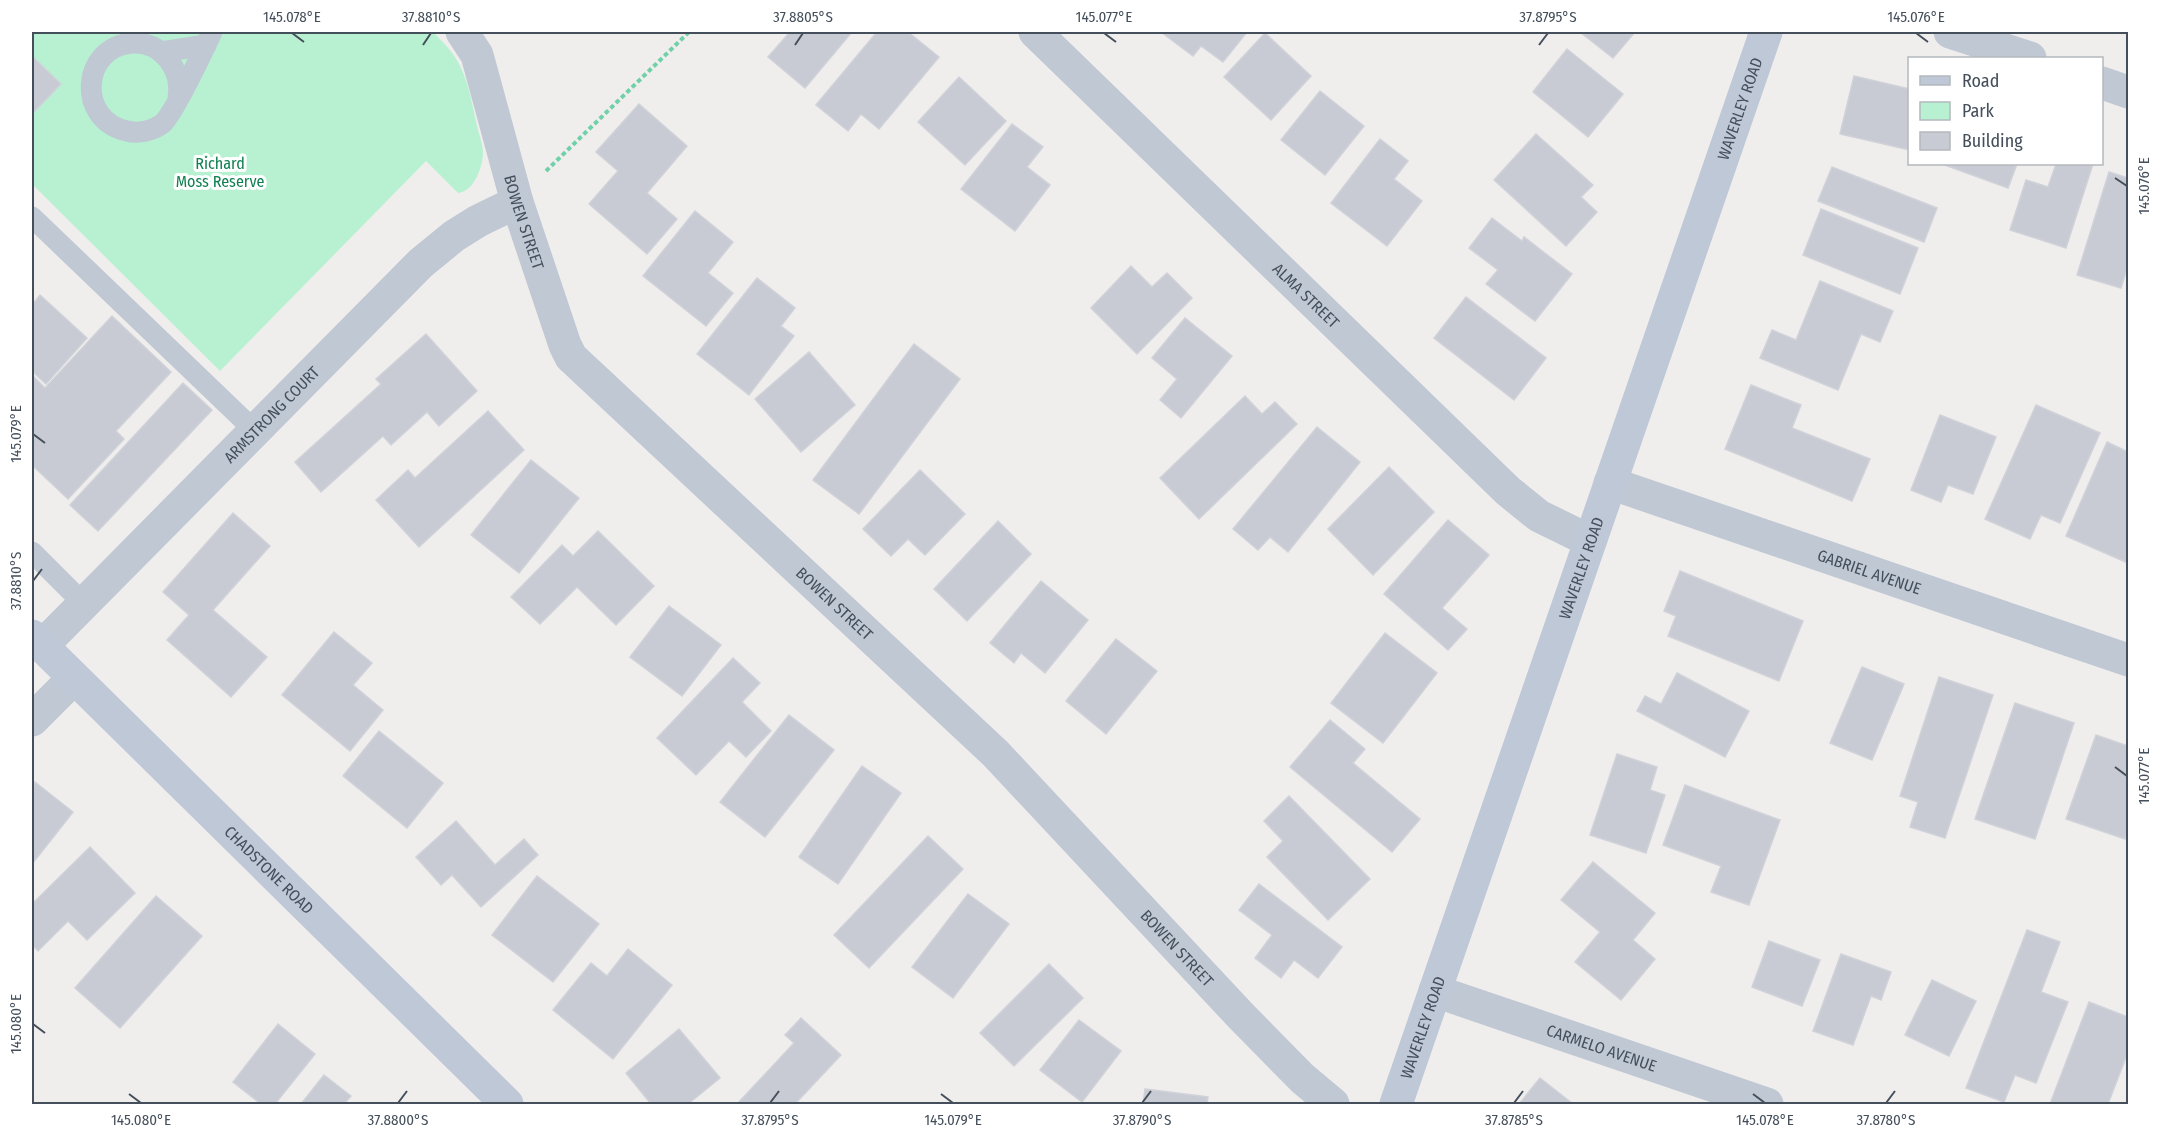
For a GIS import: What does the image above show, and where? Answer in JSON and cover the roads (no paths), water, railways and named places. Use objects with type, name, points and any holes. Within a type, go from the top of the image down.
[{"type":"main road","name":"WAVERLEY ROAD","points":[[1396,1104],[1766,32]]},
{"type":"main road","name":"CHADSTONE ROAD","points":[[37,641],[507,1104]]},
{"type":"street","name":"BOWEN STREET","points":[[462,32],[477,55],[517,202],[565,345],[572,357],[994,753],[1241,1016],[1302,1078],[1333,1104]]},
{"type":"street","name":"ALMA STREET","points":[[1035,32],[1508,491],[1539,516],[1590,542]]},
{"type":"street","points":[[1950,32],[2027,57]]},
{"type":"street","points":[[2103,83],[2128,92]]},
{"type":"street","name":"ARMSTRONG COURT","points":[[37,641],[85,605],[421,263],[454,236],[478,221],[517,202]]},
{"type":"street","name":"GABRIEL AVENUE","points":[[1610,483],[2128,660]]},
{"type":"street","points":[[32,720],[74,678]]},
{"type":"street","name":"CARMELO AVENUE","points":[[1435,991],[1767,1104]]},
{"type":"lane","points":[[161,52],[209,38]]},
{"type":"lane","points":[[178,98],[180,90],[177,74],[170,61],[161,52],[148,45],[132,43],[118,46],[105,55],[96,67],[91,82],[93,105],[104,121],[117,129],[133,132],[148,130],[162,123],[172,112],[209,38]]},
{"type":"lane","points":[[32,217],[255,431]]},
{"type":"lane","points":[[32,552],[85,605]]},
{"type":"park label","name":"Richard Moss Reserve","points":[[220,172]]}]
